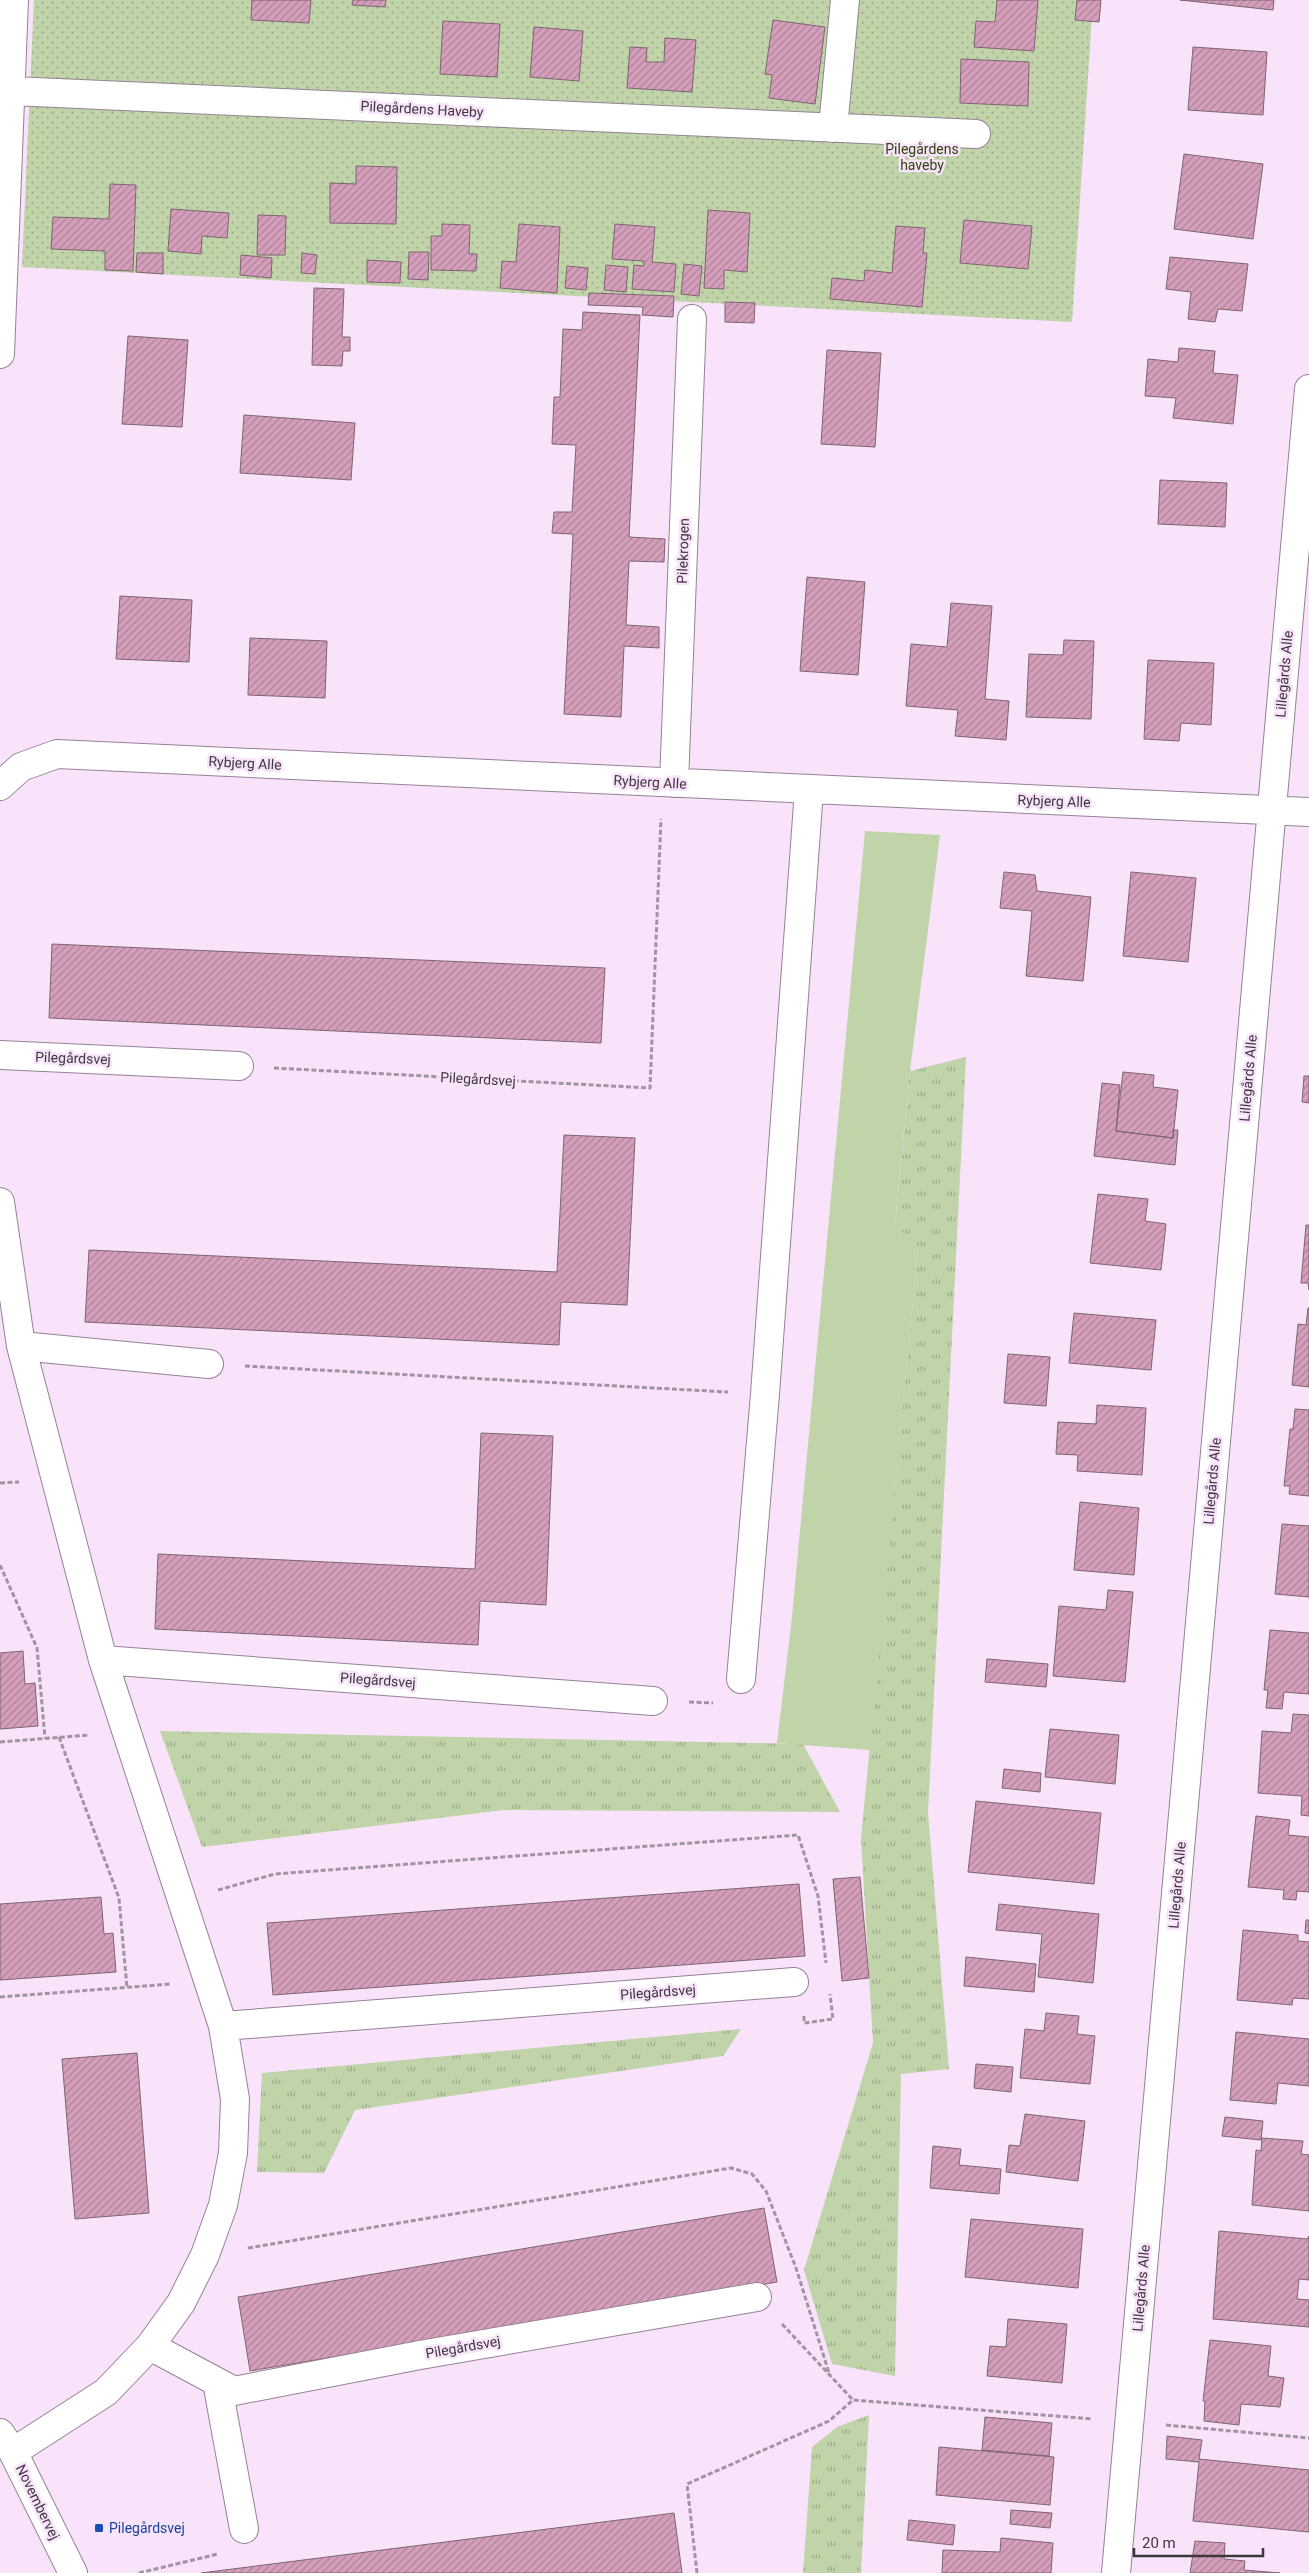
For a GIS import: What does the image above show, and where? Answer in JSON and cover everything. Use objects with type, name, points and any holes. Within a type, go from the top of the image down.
[{"type":"street","points":[[0,354],[12,91],[14,0]]},
{"type":"street","points":[[833,128],[845,0]]},
{"type":"street","name":"Pilegårdens Haveby","points":[[12,91],[976,134]]},
{"type":"street","name":"Pilekrogen","points":[[668,783],[692,318]]},
{"type":"street","name":"Lillegårds Alle","points":[[1116,2573],[1309,389]]},
{"type":"street","name":"Rybjerg Alle","points":[[0,786],[20,766],[57,754],[1309,812]]},
{"type":"street","points":[[741,1679],[765,1394],[809,790]]},
{"type":"street","name":"Pilegårdsvej","points":[[0,1055],[239,1066]]},
{"type":"street","points":[[0,1202],[22,1346],[102,1660],[222,2026],[236,2099],[233,2153],[223,2205],[205,2256],[181,2303],[150,2346],[106,2392],[6,2443]]},
{"type":"street","points":[[22,1346],[209,1364]]},
{"type":"street","name":"Pilegårdsvej","points":[[102,1660],[654,1701]]},
{"type":"street","name":"Pilegårdsvej","points":[[222,2026],[794,1982]]},
{"type":"street","name":"Pilegårdsvej","points":[[150,2346],[234,2391],[420,2355],[758,2297]]},
{"type":"street","points":[[217,2382],[244,2529]]},
{"type":"street","name":"Novembervej","points":[[6,2443],[73,2573]]},
{"type":"path","name":"Pilegårdsvej","points":[[239,1066],[650,1088],[668,783]]},
{"type":"path","points":[[209,1364],[765,1394]]},
{"type":"path","points":[[0,1565],[38,1648],[45,1738]]},
{"type":"path","points":[[654,1701],[737,1704],[741,1679]]},
{"type":"path","points":[[0,1742],[125,1732]]},
{"type":"path","points":[[59,1738],[119,1898],[127,1988]]},
{"type":"path","points":[[182,1902],[275,1874],[798,1835],[818,1896],[827,1971]]},
{"type":"path","points":[[0,1997],[208,1981]]},
{"type":"path","points":[[803,2008],[804,2023],[833,2018],[829,1990]]},
{"type":"path","points":[[205,2256],[731,2168],[752,2174],[766,2191],[796,2268],[830,2376]]},
{"type":"path","points":[[758,2297],[853,2400],[1309,2438]]},
{"type":"path","points":[[697,2573],[687,2484],[829,2422],[853,2400]]},
{"type":"path","points":[[139,2573],[242,2548],[244,2529]]},
{"type":"green space","name":"Pilegårdens haveby","points":[[34,0],[1093,0],[1072,322],[22,267]]},
{"type":"green space","points":[[865,831],[940,835],[910,1071],[895,1224],[918,1247],[870,1750],[777,1743],[792,1617]]},
{"type":"green space","points":[[966,1057],[928,1813],[949,2069],[901,2074],[895,2376],[832,2364],[804,2270],[873,2043],[861,1838],[918,1247],[895,1225],[910,1071]]},
{"type":"green space","points":[[160,1731],[803,1744],[840,1812],[504,1810],[202,1847]]},
{"type":"green space","points":[[741,2029],[723,2056],[355,2110],[324,2173],[257,2172],[262,2073]]},
{"type":"green space","points":[[869,2415],[861,2573],[803,2573],[812,2447],[837,2427]]},
{"type":"building","points":[[252,0],[311,0],[309,23],[251,20]]},
{"type":"building","points":[[353,0],[386,0],[385,7],[352,5]]},
{"type":"building","points":[[997,0],[1038,0],[1034,51],[974,47],[976,21],[995,22]]},
{"type":"building","points":[[1077,0],[1101,0],[1099,22],[1075,20]]},
{"type":"building","points":[[1180,0],[1274,0],[1273,10]]},
{"type":"building","points":[[773,20],[825,27],[815,104],[769,98],[772,75],[765,74]]},
{"type":"building","points":[[443,21],[500,24],[497,77],[440,74]]},
{"type":"building","points":[[534,27],[583,31],[579,81],[530,77]]},
{"type":"building","points":[[665,38],[696,40],[692,92],[627,88],[630,47],[647,48],[646,62],[664,62]]},
{"type":"building","points":[[1193,47],[1267,52],[1263,115],[1188,110]]},
{"type":"building","points":[[961,59],[1029,62],[1028,106],[960,103]]},
{"type":"building","points":[[1184,154],[1263,164],[1253,239],[1174,229]]},
{"type":"building","points":[[356,166],[397,167],[396,224],[330,223],[330,183],[356,184]]},
{"type":"building","points":[[110,184],[136,185],[133,271],[105,270],[105,251],[51,249],[53,217],[109,219]]},
{"type":"building","points":[[171,209],[229,213],[227,238],[202,236],[201,254],[168,251]]},
{"type":"building","points":[[708,210],[750,213],[747,272],[724,270],[724,289],[704,288]]},
{"type":"building","points":[[258,215],[286,216],[285,255],[257,255]]},
{"type":"building","points":[[964,220],[1032,226],[1028,269],[960,263]]},
{"type":"building","points":[[442,224],[470,225],[469,254],[477,254],[476,271],[431,270],[431,236],[442,236]]},
{"type":"building","points":[[519,224],[560,227],[557,293],[500,288],[502,261],[516,262]]},
{"type":"building","points":[[615,224],[655,227],[652,262],[676,264],[674,292],[632,289],[634,265],[644,266],[644,261],[612,259]]},
{"type":"building","points":[[896,226],[925,228],[923,253],[927,253],[922,307],[830,299],[832,278],[864,281],[865,270],[892,273]]},
{"type":"building","points":[[409,252],[429,252],[428,280],[408,279]]},
{"type":"building","points":[[137,253],[163,253],[163,274],[136,272]]},
{"type":"building","points":[[302,253],[317,255],[315,274],[301,273]]},
{"type":"building","points":[[241,255],[272,258],[271,278],[240,275]]},
{"type":"building","points":[[1170,257],[1248,264],[1242,311],[1218,309],[1215,322],[1188,319],[1191,292],[1166,289]]},
{"type":"building","points":[[367,260],[401,262],[400,283],[367,282]]},
{"type":"building","points":[[684,264],[702,266],[699,296],[681,294]]},
{"type":"building","points":[[606,265],[628,267],[626,292],[604,290]]},
{"type":"building","points":[[567,266],[588,268],[586,290],[565,288]]},
{"type":"building","points":[[314,288],[344,289],[342,337],[350,337],[350,351],[343,351],[342,366],[312,365]]},
{"type":"building","points":[[589,293],[674,296],[673,317],[642,315],[643,307],[588,305]]},
{"type":"building","points":[[725,302],[755,303],[754,323],[725,322]]},
{"type":"building","points":[[583,312],[640,315],[629,537],[665,539],[664,562],[629,561],[626,625],[659,627],[659,648],[624,646],[621,717],[564,714],[573,534],[552,533],[554,512],[572,512],[576,445],[552,444],[554,397],[560,397],[563,329],[582,330]]},
{"type":"building","points":[[128,336],[188,340],[182,427],[122,424]]},
{"type":"building","points":[[1179,348],[1215,351],[1213,373],[1238,375],[1233,424],[1173,418],[1176,398],[1145,396],[1148,359],[1178,362]]},
{"type":"building","points":[[827,350],[881,353],[875,447],[821,444]]},
{"type":"building","points":[[244,415],[355,423],[351,480],[240,473]]},
{"type":"building","points":[[1160,480],[1227,483],[1225,527],[1158,524]]},
{"type":"building","points":[[807,577],[865,582],[858,675],[800,671]]},
{"type":"building","points":[[120,596],[192,600],[189,662],[116,659]]},
{"type":"building","points":[[951,603],[992,606],[985,699],[1009,701],[1006,740],[955,736],[958,710],[906,706],[911,644],[947,647]]},
{"type":"building","points":[[250,638],[327,641],[325,698],[248,695]]},
{"type":"building","points":[[1064,640],[1094,641],[1091,719],[1026,717],[1029,654],[1063,655]]},
{"type":"building","points":[[1148,660],[1214,663],[1211,725],[1181,723],[1179,741],[1144,739]]},
{"type":"building","points":[[1004,872],[1035,875],[1037,891],[1091,897],[1083,981],[1026,976],[1032,911],[1000,908]]},
{"type":"building","points":[[1131,872],[1196,878],[1188,962],[1123,956]]},
{"type":"building","points":[[52,944],[605,968],[601,1043],[49,1018]]},
{"type":"building","points":[[1123,1072],[1154,1075],[1153,1087],[1178,1090],[1173,1138],[1116,1131]]},
{"type":"building","points":[[1304,1076],[1309,1076],[1309,1103],[1302,1102]]},
{"type":"building","points":[[1102,1083],[1120,1085],[1116,1131],[1173,1138],[1173,1130],[1178,1130],[1175,1165],[1094,1156]]},
{"type":"building","points":[[564,1135],[635,1138],[627,1305],[561,1302],[559,1345],[85,1322],[89,1250],[557,1272]]},
{"type":"building","points":[[1098,1194],[1148,1199],[1145,1221],[1166,1224],[1161,1270],[1090,1263]]},
{"type":"building","points":[[1306,1225],[1309,1225],[1309,1290],[1308,1283],[1301,1283]]},
{"type":"building","points":[[1308,1308],[1309,1387],[1292,1385],[1298,1324],[1306,1325]]},
{"type":"building","points":[[1074,1313],[1156,1320],[1151,1370],[1069,1363]]},
{"type":"building","points":[[1008,1354],[1050,1357],[1046,1406],[1004,1403]]},
{"type":"building","points":[[1097,1405],[1146,1408],[1142,1475],[1077,1471],[1078,1455],[1056,1454],[1058,1422],[1096,1424]]},
{"type":"building","points":[[1295,1409],[1309,1410],[1309,1496],[1289,1494],[1290,1486],[1284,1486],[1290,1429],[1293,1429]]},
{"type":"building","points":[[481,1433],[553,1436],[546,1605],[480,1601],[478,1645],[155,1629],[158,1554],[475,1569]]},
{"type":"building","points":[[1080,1502],[1139,1508],[1134,1575],[1074,1570]]},
{"type":"building","points":[[1282,1524],[1309,1526],[1309,1597],[1275,1594]]},
{"type":"building","points":[[1108,1590],[1133,1592],[1125,1682],[1053,1676],[1059,1606],[1106,1610]]},
{"type":"building","points":[[1270,1630],[1309,1633],[1309,1694],[1284,1692],[1282,1709],[1266,1708],[1268,1690],[1264,1690]]},
{"type":"building","points":[[23,1651],[25,1684],[35,1683],[38,1726],[0,1729],[0,1653]]},
{"type":"building","points":[[987,1659],[1048,1664],[1046,1687],[985,1682]]},
{"type":"building","points":[[1293,1714],[1309,1715],[1309,1816],[1301,1815],[1302,1796],[1258,1793],[1262,1731],[1291,1733]]},
{"type":"building","points":[[1050,1729],[1119,1735],[1115,1784],[1045,1777]]},
{"type":"building","points":[[1004,1769],[1041,1773],[1040,1792],[1002,1788]]},
{"type":"building","points":[[976,1801],[1101,1813],[1094,1884],[968,1872]]},
{"type":"building","points":[[1256,1816],[1290,1820],[1288,1835],[1309,1837],[1309,1892],[1297,1891],[1296,1900],[1283,1899],[1284,1890],[1248,1887]]},
{"type":"building","points":[[860,1877],[869,1978],[842,1981],[833,1879]]},
{"type":"building","points":[[799,1884],[805,1956],[273,1995],[267,1923]]},
{"type":"building","points":[[101,1897],[104,1934],[113,1933],[116,1972],[0,1980],[0,1904]]},
{"type":"building","points":[[999,1904],[1099,1914],[1093,1983],[1038,1977],[1042,1934],[996,1930]]},
{"type":"building","points":[[1306,1920],[1309,1920],[1309,1934],[1305,1933]]},
{"type":"building","points":[[1243,1930],[1298,1935],[1298,1941],[1309,1942],[1309,1999],[1293,1998],[1292,2005],[1237,2000]]},
{"type":"building","points":[[966,1957],[1036,1964],[1034,1992],[964,1986]]},
{"type":"building","points":[[1046,2013],[1079,2016],[1077,2034],[1095,2036],[1090,2084],[1020,2078],[1025,2029],[1044,2031]]},
{"type":"building","points":[[1236,2032],[1309,2039],[1309,2086],[1278,2083],[1276,2104],[1230,2100]]},
{"type":"building","points":[[137,2053],[149,2213],[75,2219],[62,2059]]},
{"type":"building","points":[[976,2064],[1013,2067],[1011,2092],[974,2088]]},
{"type":"building","points":[[1025,2114],[1085,2121],[1078,2181],[1006,2172],[1009,2145],[1020,2146]]},
{"type":"building","points":[[1225,2117],[1263,2121],[1261,2140],[1222,2136]]},
{"type":"building","points":[[1262,2138],[1303,2141],[1301,2154],[1309,2155],[1309,2211],[1252,2205],[1256,2150],[1261,2151]]},
{"type":"building","points":[[933,2146],[961,2149],[959,2165],[1001,2169],[999,2194],[930,2188]]},
{"type":"building","points":[[764,2208],[777,2282],[250,2371],[238,2297]]},
{"type":"building","points":[[971,2219],[1083,2229],[1078,2288],[965,2277]]},
{"type":"building","points":[[1219,2231],[1307,2239],[1309,2236],[1309,2280],[1299,2279],[1297,2299],[1309,2300],[1309,2327],[1213,2319]]},
{"type":"building","points":[[1008,2319],[1067,2324],[1062,2383],[987,2376],[990,2346],[1006,2347]]},
{"type":"building","points":[[1210,2340],[1271,2346],[1268,2376],[1284,2378],[1280,2407],[1241,2404],[1239,2425],[1204,2421],[1205,2401],[1203,2401]]},
{"type":"building","points":[[985,2417],[1052,2423],[1049,2456],[982,2450]]},
{"type":"building","points":[[1167,2436],[1202,2440],[1199,2459],[1309,2470],[1309,2532],[1193,2521],[1199,2462],[1166,2459]]},
{"type":"building","points":[[939,2447],[1054,2457],[1050,2505],[936,2495]]},
{"type":"building","points":[[1011,2510],[1052,2513],[1050,2528],[1010,2524]]},
{"type":"building","points":[[674,2513],[682,2573],[201,2573]]},
{"type":"building","points":[[909,2520],[955,2525],[953,2545],[907,2540]]},
{"type":"building","points":[[1001,2538],[1053,2543],[1051,2573],[942,2573],[943,2550],[1000,2552]]},
{"type":"building","points":[[1195,2541],[1225,2543],[1224,2559],[1245,2561],[1244,2570],[1280,2573],[1190,2573]]},
{"type":"place","name":"Pilegårdsvej","points":[[99,2528]]}]
